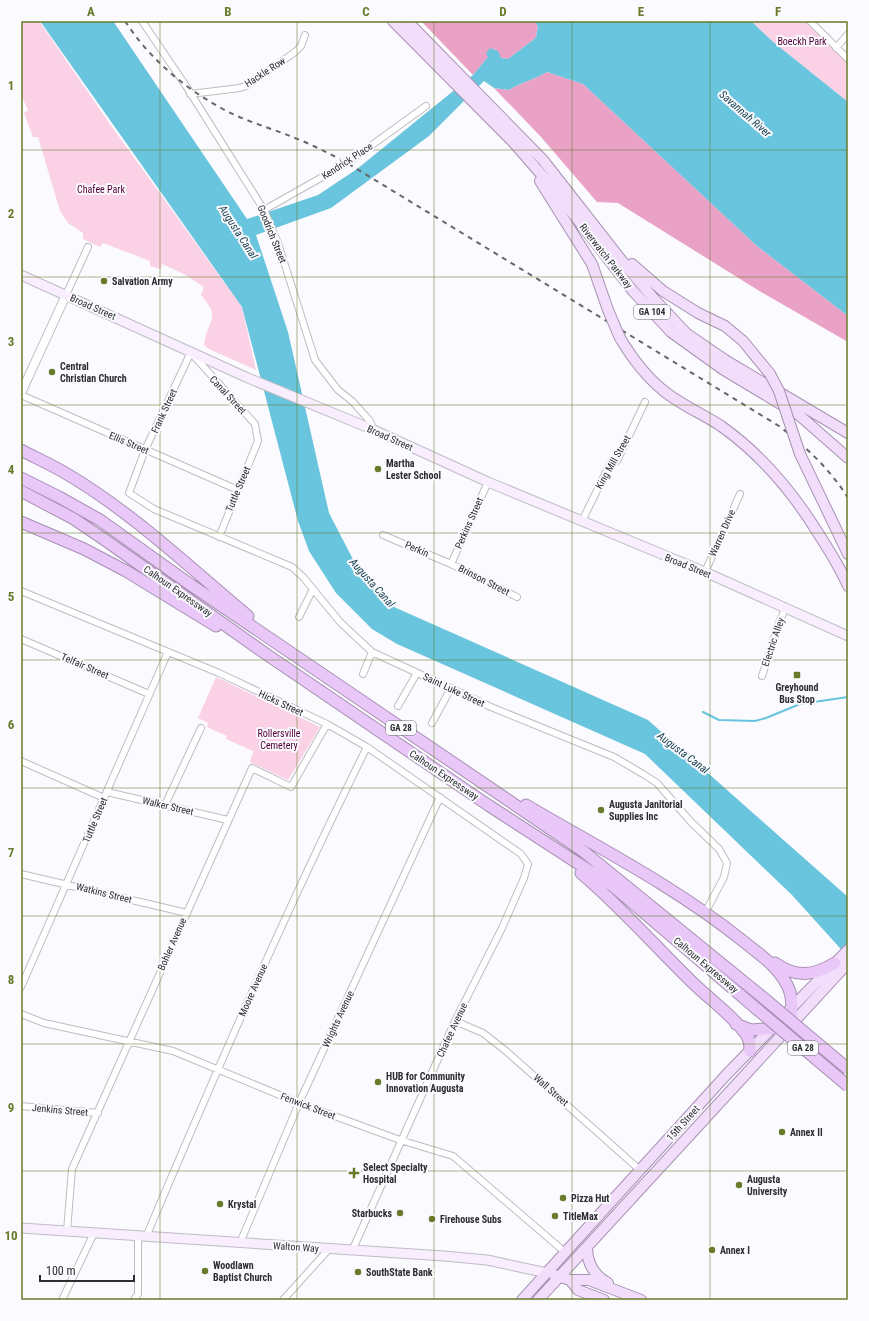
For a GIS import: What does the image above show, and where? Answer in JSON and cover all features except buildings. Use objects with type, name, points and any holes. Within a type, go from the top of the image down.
[{"type":"highway","points":[[21,450],[67,474],[138,524],[294,656]]},
{"type":"highway","name":"Calhoun Expressway","points":[[21,478],[100,520],[294,656],[583,851],[848,1069]]},
{"type":"highway","name":"Calhoun Expressway","points":[[21,491],[74,520],[105,540],[331,698],[613,886],[848,1086]]},
{"type":"highway","points":[[21,522],[84,549],[126,571],[331,698]]},
{"type":"highway","points":[[431,749],[675,892],[706,913],[778,970],[786,983],[791,997],[792,1009],[790,1027],[771,1030],[751,1030],[736,1024]]},
{"type":"highway","points":[[548,844],[619,907],[693,983],[747,1035],[750,1043],[750,1051]]},
{"type":"highway","points":[[764,958],[784,969],[802,974],[821,972],[835,964]]},
{"type":"main road","name":"Riverwatch Parkway","points":[[394,21],[436,57],[499,121],[543,160],[654,299],[687,334],[725,360],[848,433]]},
{"type":"main road","name":"Riverwatch Parkway","points":[[407,21],[436,57]]},
{"type":"main road","name":"Riverwatch Parkway","points":[[499,121],[514,143],[574,214],[633,291],[671,332],[724,370],[799,415],[848,458]]},
{"type":"main road","points":[[514,143],[574,233],[592,264],[608,310],[620,338],[633,360],[665,392],[721,426],[750,449],[791,492],[833,556],[848,586]]},
{"type":"main road","points":[[591,221],[641,273],[663,291],[698,313],[726,326],[743,342],[770,374],[779,391],[800,454],[848,554]]},
{"type":"main road","name":"Broad Street","points":[[21,275],[248,378],[374,430],[488,482],[705,572],[848,636]]},
{"type":"main road","name":"15th Street","points":[[522,1300],[750,1051],[835,964],[847,955]]},
{"type":"main road","name":"15th Street","points":[[538,1300],[790,1027],[847,955]]},
{"type":"main road","name":"Walton Way","points":[[21,1228],[487,1260],[547,1273],[570,1280],[589,1280],[641,1300]]},
{"type":"main road","points":[[587,1247],[589,1266],[599,1279],[627,1294]]},
{"type":"main road","name":"Walton Way","points":[[570,1280],[578,1290],[604,1300]]},
{"type":"street","name":"Goodrich Street","points":[[142,21],[264,211],[274,233],[315,360],[340,392],[352,401],[370,420],[374,430]]},
{"type":"street","points":[[810,21],[848,59]]},
{"type":"street","points":[[836,48],[848,34]]},
{"type":"street","name":"Hackle Row","points":[[190,94],[240,88],[248,85],[302,46],[305,35]]},
{"type":"street","name":"Kendrick Place","points":[[264,211],[347,163],[426,106]]},
{"type":"street","points":[[21,394],[88,247]]},
{"type":"street","name":"Canal Street","points":[[191,352],[255,424],[258,441]]},
{"type":"street","name":"Frank Street","points":[[129,493],[145,450],[191,352]]},
{"type":"street","name":"Ellis Street","points":[[21,394],[238,490]]},
{"type":"street","name":"King Mill Street","points":[[582,521],[610,464],[616,461],[645,402]]},
{"type":"street","name":"Tuttle Street","points":[[218,537],[258,441]]},
{"type":"street","name":"Perkins Street","points":[[451,564],[488,482]]},
{"type":"street","name":"Saint Luke Street","points":[[129,493],[154,509],[292,567],[313,589],[340,622],[372,652],[451,688],[614,757],[657,783],[691,822],[719,849],[727,863],[724,877],[706,913]]},
{"type":"street","name":"Warren Drive","points":[[705,572],[740,494]]},
{"type":"street","name":"Perkin","points":[[383,535],[451,564]]},
{"type":"street","name":"Brinson Street","points":[[451,564],[516,597]]},
{"type":"street","points":[[299,617],[313,589]]},
{"type":"street","name":"Hicks Street","points":[[21,591],[168,652],[327,724],[367,747],[521,854]]},
{"type":"street","name":"Electric Alley","points":[[762,676],[779,622],[786,609]]},
{"type":"street","name":"Telfair Street","points":[[21,639],[149,694]]},
{"type":"street","name":"Tuttle Street","points":[[21,987],[168,652]]},
{"type":"street","points":[[363,674],[372,652]]},
{"type":"street","points":[[398,706],[417,673]]},
{"type":"street","points":[[432,723],[451,688]]},
{"type":"street","name":"Bohler Avenue","points":[[67,1231],[72,1169],[252,768],[291,787],[327,724]]},
{"type":"street","points":[[165,805],[201,728]]},
{"type":"street","name":"Moore Avenue","points":[[134,1300],[138,1294],[142,1236],[305,875],[367,747]]},
{"type":"street","name":"Walker Street","points":[[21,761],[106,795],[165,805],[228,820]]},
{"type":"street","name":"Wrights Avenue","points":[[240,1243],[299,1103],[440,797]]},
{"type":"street","name":"Chafee Avenue","points":[[352,1251],[374,1204],[400,1140],[455,1021],[502,928],[524,878],[528,864],[521,854]]},
{"type":"street","name":"Watkins Street","points":[[21,874],[187,913]]},
{"type":"street","name":"Fenwick Street","points":[[21,1014],[44,1023],[173,1051],[299,1103],[400,1140],[453,1156],[566,1253]]},
{"type":"street","name":"Wall Street","points":[[455,1021],[483,1033],[506,1051],[640,1170]]},
{"type":"street","name":"Jenkins Street","points":[[21,1106],[98,1113]]},
{"type":"street","points":[[62,1300],[94,1233]]},
{"type":"street","points":[[283,1300],[329,1249]]},
{"type":"green space","name":"Chafee Park","points":[[21,21],[39,21],[112,127],[242,307],[256,370],[209,349],[204,345],[212,319],[212,314],[211,309],[201,295],[204,287],[184,274],[162,264],[161,269],[150,266],[150,261],[103,243],[100,247],[83,239],[83,233],[68,223],[60,211],[38,137],[33,137],[24,113],[28,110],[21,95]]},
{"type":"green space","name":"Boeckh Park","points":[[751,21],[809,21],[848,59],[848,102],[772,41]]},
{"type":"green space","name":"Rollersville Cemetery","points":[[216,677],[320,727],[288,780],[250,762],[253,751],[226,739],[227,736],[207,727],[208,723],[198,718]]},
{"type":"shaded area","points":[[421,21],[534,21],[538,25],[536,37],[533,40],[508,59],[501,58],[495,49],[473,75]]},
{"type":"shaded area","points":[[547,72],[583,84],[757,246],[848,316],[848,342],[761,292],[618,203],[597,202],[541,137],[494,88],[509,90]]},
{"type":"water","points":[[40,21],[113,21],[247,219],[318,195],[357,169],[473,75],[488,57],[486,53],[490,48],[498,51],[501,58],[508,59],[533,40],[536,37],[538,26],[534,21],[751,21],[772,41],[848,102],[848,316],[757,246],[583,84],[547,72],[509,90],[494,88],[484,81],[429,136],[331,208],[256,235],[288,332],[329,513],[358,569],[394,607],[648,720],[848,897],[848,957],[792,895],[645,754],[397,644],[372,629],[336,593],[309,551],[298,521],[242,307]]},
{"type":"waterway","points":[[703,712],[719,720],[755,721],[800,704],[848,697]]},
{"type":"railway","points":[[125,21],[134,34],[156,59],[180,81],[207,100],[239,117],[302,141],[347,163],[779,426],[817,459],[841,487],[848,498]]},
{"type":"place","name":"Salvation Army","points":[[104,281]]},
{"type":"place","name":"Central Christian Church","points":[[52,372]]},
{"type":"place","name":"Martha Lester School","points":[[378,469]]},
{"type":"place","name":"Greyhound Bus Stop","points":[[797,675]]},
{"type":"place","name":"Augusta Janitorial Supplies Inc","points":[[601,810]]},
{"type":"place","name":"HUB for Community Innovation Augusta","points":[[378,1082]]},
{"type":"place","name":"Annex II","points":[[782,1132]]},
{"type":"place","name":"Select Specialty Hospital","points":[[354,1173]]},
{"type":"place","name":"Augusta University","points":[[739,1185]]},
{"type":"place","name":"Pizza Hut","points":[[563,1198]]},
{"type":"place","name":"Krystal","points":[[220,1204]]},
{"type":"place","name":"Starbucks","points":[[400,1213]]},
{"type":"place","name":"TitleMax","points":[[555,1216]]},
{"type":"place","name":"Firehouse Subs","points":[[432,1219]]},
{"type":"place","name":"Annex I","points":[[712,1250]]},
{"type":"place","name":"Woodlawn Baptist Church","points":[[205,1271]]},
{"type":"place","name":"SouthState Bank","points":[[358,1272]]},
{"type":"water label","name":"Savannah River","points":[[745,114]]},
{"type":"water label","name":"Augusta Canal","points":[[238,232]]},
{"type":"water label","name":"Augusta Canal","points":[[372,583]]},
{"type":"water label","name":"Augusta Canal","points":[[683,753]]}]
